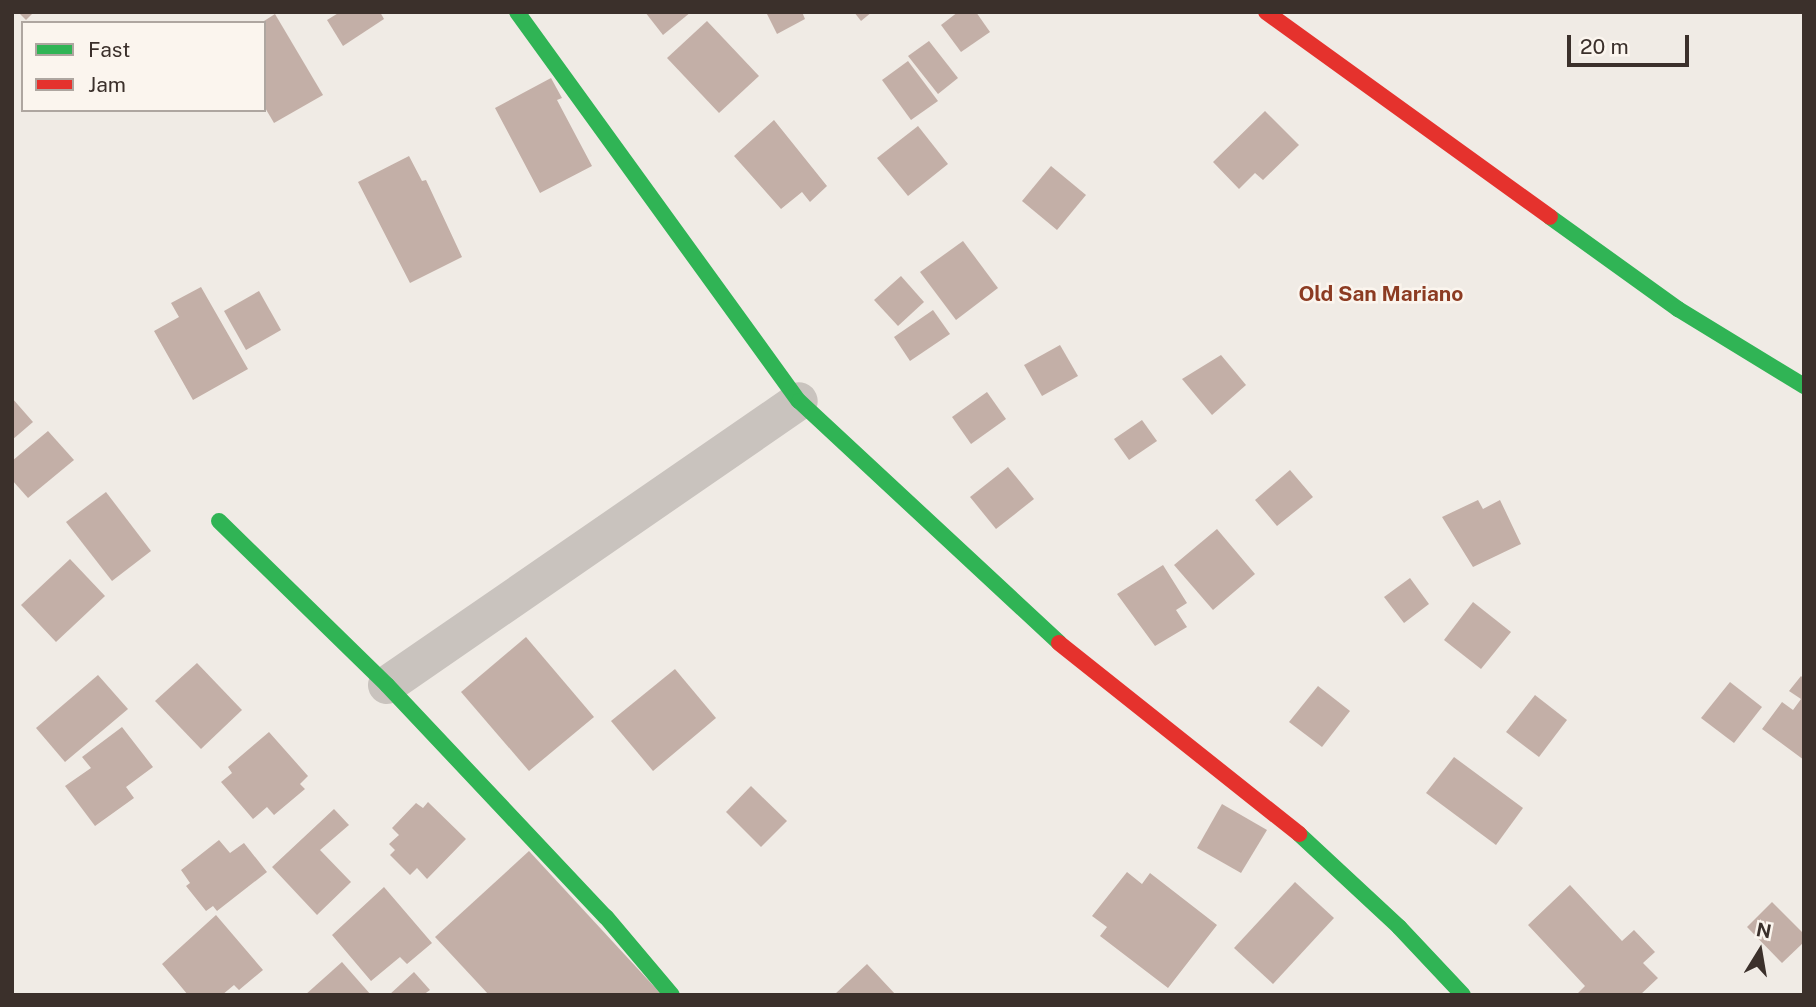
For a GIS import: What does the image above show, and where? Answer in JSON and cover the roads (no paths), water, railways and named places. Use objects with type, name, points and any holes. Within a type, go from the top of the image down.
[{"type":"street","points":[[517,12],[799,401],[1070,653],[1282,817],[1399,927],[1463,995]]},
{"type":"street","points":[[1266,12],[1678,309],[1804,386]]},
{"type":"street","points":[[387,685],[799,401]]},
{"type":"street","points":[[219,521],[387,685],[606,917],[672,995]]},
{"type":"district","name":"Old San Mariano","points":[[1381,294]]}]
